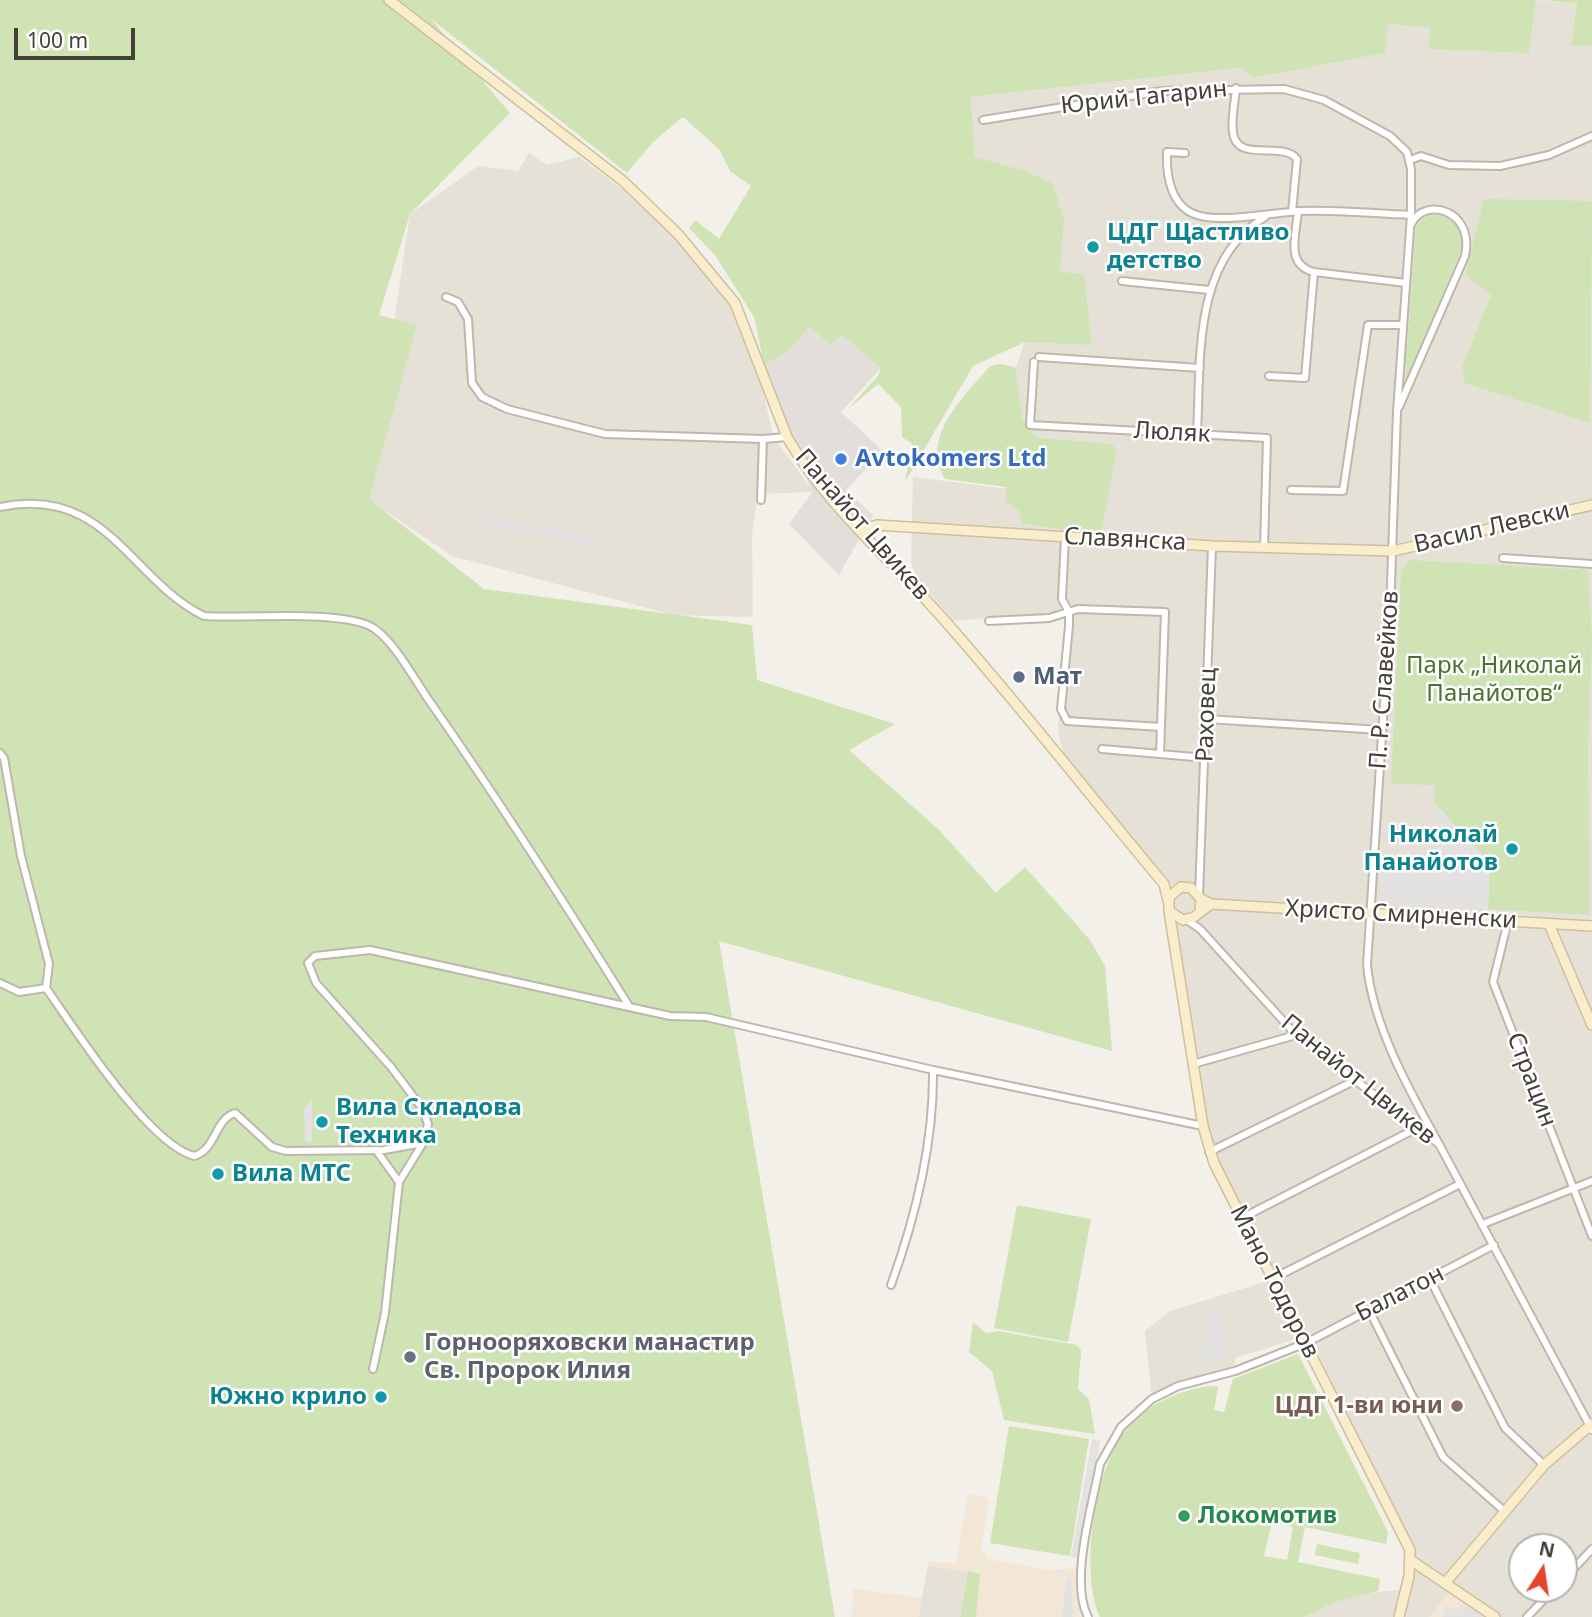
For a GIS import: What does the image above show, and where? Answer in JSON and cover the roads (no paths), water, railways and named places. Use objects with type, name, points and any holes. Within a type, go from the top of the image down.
[{"type":"street","name":"Панайот Цвикев","points":[[389,0],[623,181],[678,234],[735,303],[787,437],[810,471],[860,530],[948,623],[1164,884],[1169,906]]},
{"type":"street","points":[[1236,88],[1233,134],[1238,144],[1246,150],[1287,152],[1297,159],[1294,260],[1299,267],[1314,272],[1406,283]]},
{"type":"street","name":"Юрий Гагарин","points":[[983,120],[1163,91],[1284,89],[1324,100],[1390,136],[1402,146],[1410,160]]},
{"type":"street","points":[[1410,160],[1421,156],[1457,166],[1500,166],[1549,155],[1592,136]]},
{"type":"street","points":[[1185,153],[1167,152],[1169,185],[1186,209],[1198,216],[1267,216],[1295,212],[1411,215]]},
{"type":"street","name":"П. Р. Славейков","points":[[1410,160],[1411,215],[1397,412],[1392,551],[1369,913],[1369,990],[1388,1040],[1439,1144]]},
{"type":"street","points":[[1397,412],[1465,256],[1468,236],[1458,219],[1440,211],[1425,211],[1415,217],[1410,228]]},
{"type":"street","points":[[1197,434],[1200,368],[1209,290],[1236,238],[1267,216]]},
{"type":"street","points":[[1269,376],[1305,379],[1314,272]]},
{"type":"street","points":[[1122,281],[1209,290]]},
{"type":"street","points":[[446,297],[458,302],[468,319],[472,383],[482,397],[507,409],[605,434],[763,439],[787,437]]},
{"type":"street","points":[[1291,490],[1343,491],[1368,325],[1403,325]]},
{"type":"street","name":"Люляк","points":[[1200,368],[1037,360],[1030,425],[1267,438],[1264,548]]},
{"type":"street","points":[[761,500],[763,439]]},
{"type":"street","points":[[0,507],[48,505],[91,520],[122,544],[189,608],[204,616],[336,619],[369,625],[388,642],[446,725],[553,884],[629,1006]]},
{"type":"street","name":"Васил Левски","points":[[1392,551],[1592,505]]},
{"type":"street","name":"Славянска","points":[[860,530],[877,525],[1212,546],[1392,551]]},
{"type":"street","points":[[1065,537],[1062,599],[1069,612],[1061,709],[1067,720],[1161,727]]},
{"type":"street","name":"Раховец","points":[[1194,890],[1206,758],[1212,546]]},
{"type":"street","points":[[1503,558],[1592,564]]},
{"type":"street","points":[[989,621],[1049,618],[1078,609],[1165,611],[1160,754]]},
{"type":"street","points":[[1207,719],[1381,730]]},
{"type":"street","points":[[1102,749],[1206,758]]},
{"type":"street","points":[[0,753],[4,758],[21,856],[49,964],[47,988],[124,1096],[180,1152],[194,1156],[202,1154],[225,1120],[235,1113],[265,1142],[279,1150],[300,1153],[376,1150],[423,1143]]},
{"type":"street","points":[[1164,884],[1194,890]]},
{"type":"street","points":[[1183,920],[1169,906],[1172,893],[1194,890]]},
{"type":"street","points":[[1194,890],[1200,929]]},
{"type":"street","name":"Христо Смирненски","points":[[1194,890],[1211,904],[1592,926]]},
{"type":"street","points":[[1171,932],[1183,920],[1211,904]]},
{"type":"street","name":"Мано Тодоров","points":[[1169,906],[1171,932],[1209,1152],[1399,1528],[1412,1560]]},
{"type":"street","name":"Панайот Цвикев","points":[[1183,920],[1200,929],[1296,1035],[1354,1081],[1419,1126],[1439,1144],[1591,1427]]},
{"type":"street","name":"Страцин","points":[[1508,921],[1493,982],[1592,1236]]},
{"type":"street","points":[[1549,924],[1592,1025]]},
{"type":"street","points":[[373,1369],[385,1313],[399,1182],[423,1143],[428,1124],[422,1108],[365,1035],[316,983],[309,963],[314,956],[370,950],[670,1016],[706,1017],[933,1070],[1203,1126]]},
{"type":"street","points":[[0,983],[19,992],[47,988]]},
{"type":"street","points":[[1193,1064],[1296,1035]]},
{"type":"street","points":[[891,1285],[921,1184],[933,1099],[933,1070]]},
{"type":"street","points":[[1209,1152],[1354,1081]]},
{"type":"street","points":[[1242,1218],[1419,1126],[1428,1125]]},
{"type":"street","points":[[376,1150],[399,1182]]},
{"type":"street","points":[[1483,1224],[1592,1181]]},
{"type":"street","points":[[1274,1278],[1460,1184]]},
{"type":"street","name":"Балатон","points":[[1088,1617],[1083,1607],[1082,1578],[1100,1464],[1121,1427],[1147,1402],[1178,1386],[1235,1371],[1306,1343],[1494,1245]]},
{"type":"street","points":[[1430,1279],[1505,1429],[1544,1465]]},
{"type":"street","points":[[1369,1310],[1443,1457],[1503,1510]]},
{"type":"street","points":[[1446,1582],[1503,1510],[1544,1465],[1591,1427]]},
{"type":"street","points":[[1578,1564],[1592,1549]]},
{"type":"street","points":[[1399,1617],[1412,1560],[1494,1617]]},
{"type":"street","points":[[1527,1617],[1540,1603]]},
{"type":"place","name":"ЦДГ Щастливо детство","points":[[1093,247]]},
{"type":"place","name":"Avtokomers Ltd","points":[[841,459]]},
{"type":"place","name":"Мат","points":[[1019,677]]},
{"type":"place","name":"Николай Панайотов","points":[[1512,849]]},
{"type":"place","name":"Вила Складова Техника","points":[[322,1122]]},
{"type":"place","name":"Вила МТС","points":[[218,1174]]},
{"type":"place","name":"Горнооряховски манастир Св. Пророк Илия","points":[[410,1357]]},
{"type":"place","name":"Южно крило","points":[[381,1397]]},
{"type":"place","name":"ЦДГ 1-ви юни","points":[[1457,1406]]},
{"type":"place","name":"Локомотив","points":[[1184,1516]]},
{"type":"park label","name":"Парк „Николай Панайотов“","points":[[1494,680]]}]
